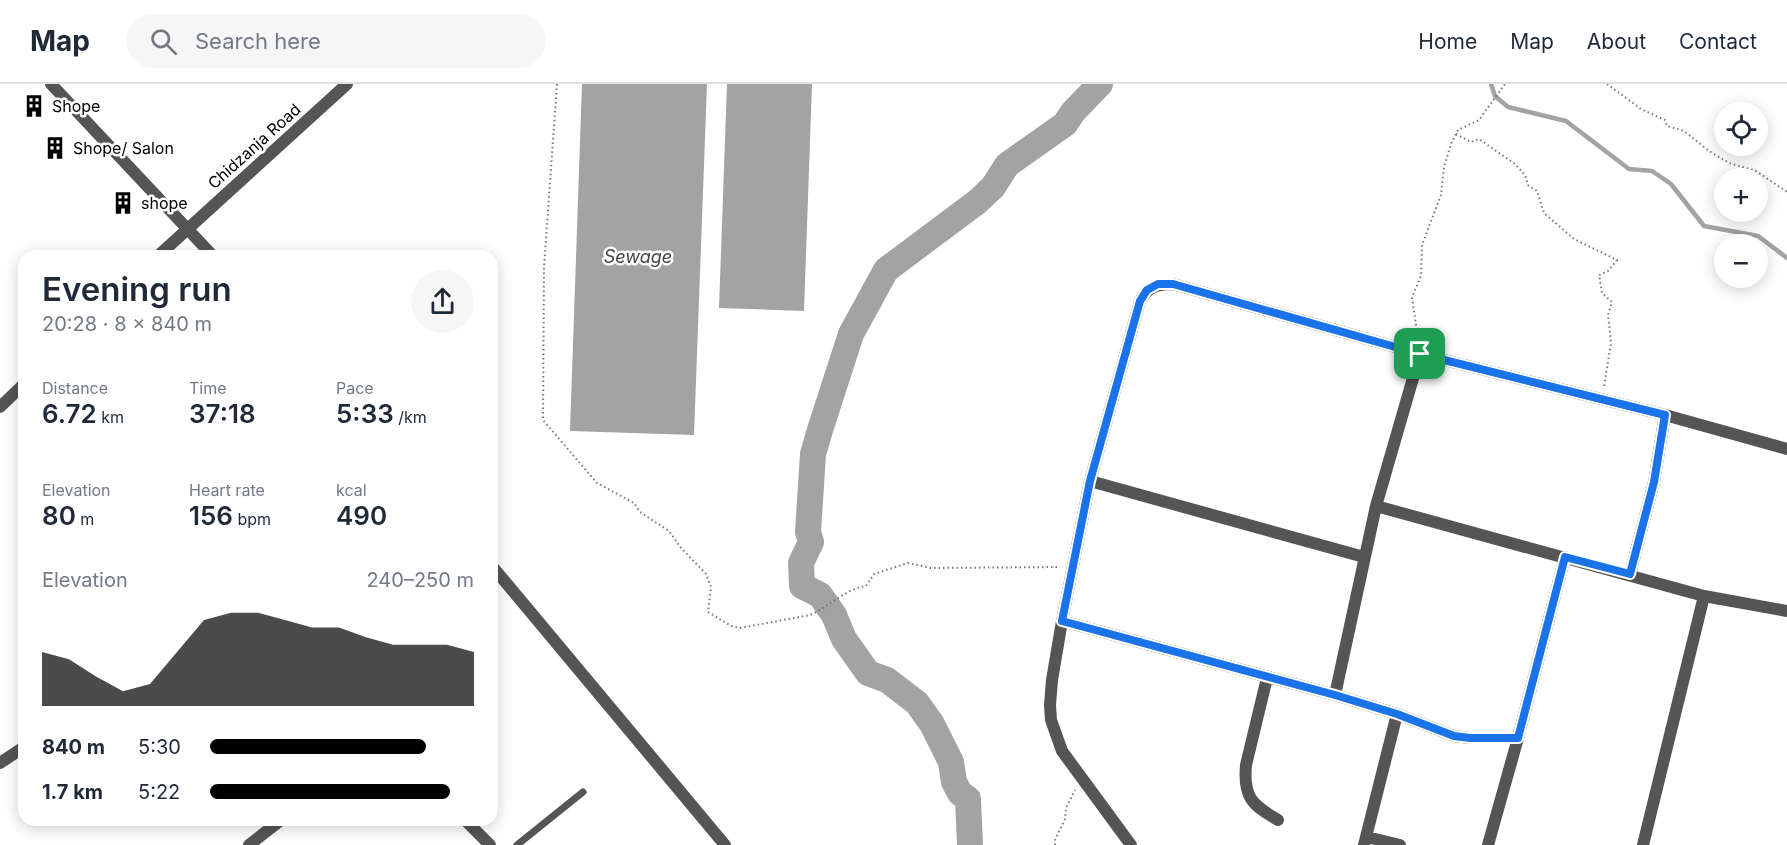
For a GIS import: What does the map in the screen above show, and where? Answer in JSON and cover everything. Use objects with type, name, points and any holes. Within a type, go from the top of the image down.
[{"type":"street","points":[[51,84],[207,250]]},
{"type":"street","name":"Chidzanja Road","points":[[164,250],[347,84]]},
{"type":"street","points":[[1131,845],[1062,751],[1051,720],[1052,680],[1090,481],[1140,301],[1147,290],[1158,284],[1173,284],[1420,354],[1665,415],[1787,449]]},
{"type":"street","points":[[1335,695],[1376,506],[1420,354]]},
{"type":"street","points":[[0,407],[18,390]]},
{"type":"street","points":[[1630,574],[1654,482],[1665,415]]},
{"type":"street","points":[[1090,481],[1364,557]]},
{"type":"street","points":[[1376,506],[1704,596],[1787,611]]},
{"type":"street","points":[[1488,845],[1565,557]]},
{"type":"street","points":[[498,573],[725,845]]},
{"type":"street","points":[[1643,845],[1704,596]]},
{"type":"street","points":[[1062,621],[1335,695],[1397,714],[1454,736],[1518,738]]},
{"type":"street","points":[[1268,678],[1246,765],[1245,778],[1250,799],[1258,809],[1278,820]]},
{"type":"street","points":[[1397,714],[1366,841],[1400,845]]},
{"type":"street","points":[[0,763],[18,751]]},
{"type":"street","points":[[249,845],[273,826]]},
{"type":"street","points":[[471,826],[490,845]]},
{"type":"lane","points":[[518,845],[583,792]]},
{"type":"path","points":[[557,84],[544,267],[543,420],[597,483],[634,503],[640,512],[669,531],[706,574],[711,587],[708,612],[731,626],[746,628],[769,621],[810,615],[858,587],[866,586],[874,574],[908,563],[931,568],[1037,568],[1059,567],[1075,556]]},
{"type":"path","points":[[1420,354],[1412,297],[1421,276],[1422,245],[1441,195],[1444,167],[1451,144],[1458,130],[1479,120],[1504,84]]},
{"type":"path","points":[[1607,84],[1641,109],[1665,120],[1667,126],[1684,131],[1708,152],[1729,163],[1756,171],[1787,192]]},
{"type":"path","points":[[1456,134],[1471,142],[1479,140],[1515,164],[1525,175],[1528,185],[1537,191],[1544,213],[1574,239],[1617,260],[1608,271],[1599,275],[1602,293],[1612,302],[1608,315],[1611,343],[1602,399]]},
{"type":"path","points":[[1055,845],[1065,819],[1066,808],[1080,776]]},
{"type":"water","name":"Sewage","points":[[582,84],[707,84],[694,435],[570,431]]},
{"type":"water","name":"Sewage","points":[[727,84],[812,84],[804,311],[719,308]]},
{"type":"waterway","points":[[970,845],[968,799],[960,793],[954,782],[951,762],[932,724],[917,703],[887,680],[868,673],[844,639],[834,615],[820,595],[802,586],[801,563],[811,542],[808,532],[813,454],[851,334],[886,270],[977,202],[993,187],[1007,165],[1065,124],[1073,112],[1100,84]]},
{"type":"waterway","points":[[1491,84],[1495,96],[1508,107],[1566,121],[1629,169],[1652,171],[1671,184],[1704,226],[1758,236],[1787,258]]},
{"type":"place","name":"Shope","points":[[34,106]]},
{"type":"place","name":"Shope/ Salon","points":[[55,148]]},
{"type":"place","name":"shope","points":[[123,203]]},
{"type":"route","points":[[1158,284],[1173,284],[1420,354],[1665,415],[1654,482],[1630,574],[1565,557],[1518,738],[1454,736],[1397,714],[1335,695],[1062,621],[1090,481],[1140,301],[1147,290],[1158,284]]}]
